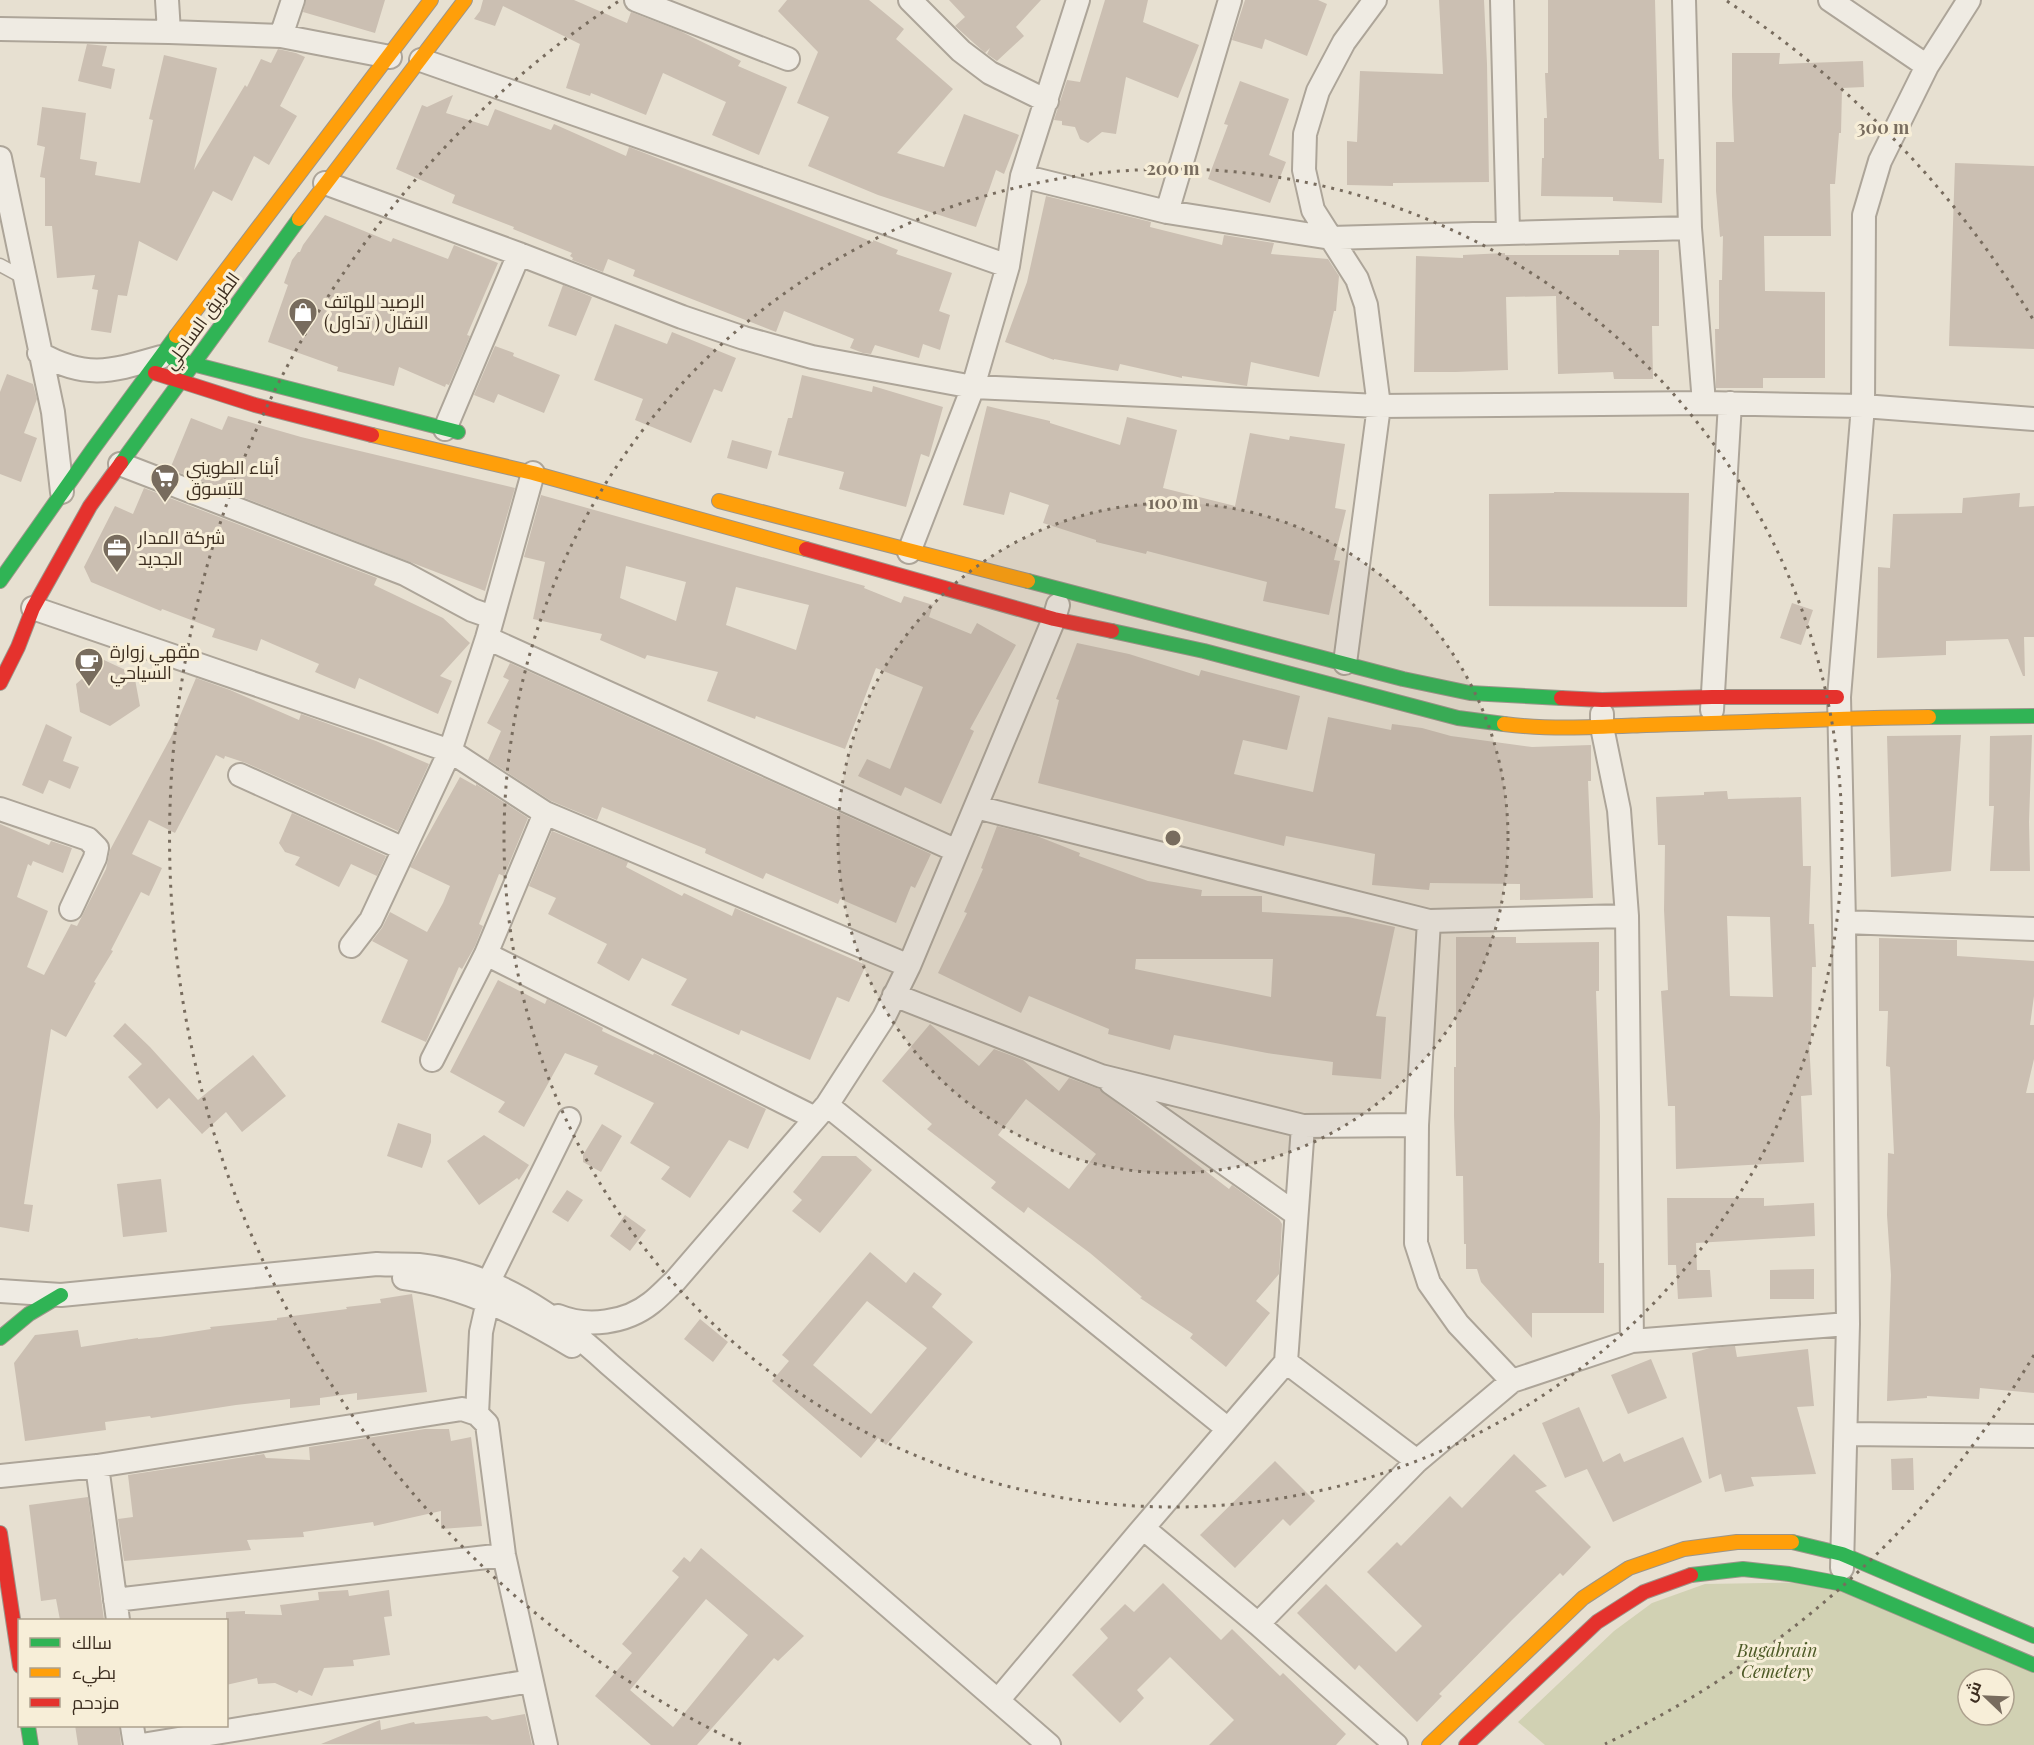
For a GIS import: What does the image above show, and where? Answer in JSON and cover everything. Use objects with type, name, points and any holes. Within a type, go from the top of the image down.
[{"type":"main road","name":"الطريق الساحلي","points":[[0,581],[156,364],[431,0]]},
{"type":"main road","name":"الطريق الساحلي","points":[[0,683],[18,647],[33,608],[90,506],[325,183],[465,0]]},
{"type":"main road","points":[[156,364],[194,363],[467,435]]},
{"type":"main road","points":[[156,364],[180,381],[305,419],[533,473],[1054,619],[1204,651],[1458,718],[1534,728],[1712,724],[1843,704]]},
{"type":"main road","points":[[705,498],[1403,679],[1470,693],[1602,700],[1712,697],[2034,717]]},
{"type":"main road","points":[[0,1338],[36,1308],[61,1295]]},
{"type":"main road","points":[[0,1533],[18,1653]]},
{"type":"main road","points":[[1429,1745],[1583,1598],[1629,1568],[1684,1549],[1737,1542],[1788,1541],[1842,1554],[2034,1636]]},
{"type":"main road","points":[[1466,1745],[1597,1622],[1644,1592],[1693,1574],[1743,1569],[1789,1574],[1843,1584],[2034,1665]]},
{"type":"main road","points":[[28,1727],[31,1745]]},
{"type":"street","points":[[167,0],[169,32]]},
{"type":"street","points":[[281,36],[293,0]]},
{"type":"street","points":[[636,0],[788,59]]},
{"type":"street","points":[[910,0],[961,51],[990,73],[1047,100]]},
{"type":"street","points":[[909,552],[973,387],[1008,266],[1022,176],[1078,0]]},
{"type":"street","points":[[1167,212],[1230,0]]},
{"type":"street","points":[[1345,663],[1379,406],[1366,305],[1357,279],[1312,210],[1304,170],[1305,134],[1318,91],[1344,42],[1375,0]]},
{"type":"street","points":[[1503,0],[1508,232]]},
{"type":"street","points":[[1684,0],[1690,228],[1704,403]]},
{"type":"street","points":[[1830,0],[1927,66]]},
{"type":"street","points":[[1843,1584],[1848,1324],[1843,704],[1863,406],[1864,214],[1880,161],[1927,66],[1969,0]]},
{"type":"street","points":[[0,29],[281,36],[390,57]]},
{"type":"street","points":[[421,60],[1008,266]]},
{"type":"street","points":[[0,158],[52,412],[62,492]]},
{"type":"street","points":[[1022,176],[1167,212],[1331,238],[1690,228]]},
{"type":"street","points":[[325,183],[682,317],[744,338],[812,357],[973,387],[1379,406],[1704,403],[1863,406],[2034,419]]},
{"type":"street","points":[[445,429],[519,254]]},
{"type":"street","points":[[39,353],[62,365],[92,371],[156,364]]},
{"type":"street","points":[[1712,724],[1730,403]]},
{"type":"street","points":[[120,464],[405,574],[472,610],[489,628],[957,851]]},
{"type":"street","points":[[351,946],[372,920],[450,751],[489,628],[533,473]]},
{"type":"street","points":[[488,1292],[568,1320],[596,1323],[624,1317],[650,1304],[675,1281],[821,1112],[884,1017],[909,966],[1054,619],[1062,589]]},
{"type":"street","points":[[33,608],[450,751],[545,813],[909,966]]},
{"type":"street","points":[[1602,700],[1602,727],[1619,810],[1627,916],[1632,1341]]},
{"type":"street","points":[[240,775],[404,849]]},
{"type":"street","points":[[976,807],[1429,921],[1627,916]]},
{"type":"street","points":[[0,809],[88,839],[97,848],[95,858],[71,909]]},
{"type":"street","points":[[432,1060],[486,954],[545,813]]},
{"type":"street","points":[[1429,921],[1417,1125],[1416,1243],[1429,1283],[1458,1324],[1512,1381]]},
{"type":"street","points":[[1844,922],[2034,929]]},
{"type":"street","points":[[486,954],[821,1112],[1228,1429]]},
{"type":"street","points":[[894,995],[1101,1076],[1303,1126],[1417,1125]]},
{"type":"street","points":[[1101,1076],[1296,1214]]},
{"type":"street","points":[[477,1414],[481,1332],[488,1292],[569,1119]]},
{"type":"street","points":[[999,1700],[1286,1362],[1303,1126]]},
{"type":"street","points":[[0,1291],[61,1295],[377,1264],[420,1266],[456,1272],[609,1364]]},
{"type":"street","points":[[542,1309],[577,1334],[1049,1745]]},
{"type":"street","points":[[1258,1624],[1417,1461],[1512,1381],[1632,1341],[1848,1324]]},
{"type":"street","points":[[1286,1362],[1417,1461]]},
{"type":"street","points":[[0,1476],[97,1466],[462,1409],[477,1414],[487,1424],[504,1555],[546,1745]]},
{"type":"street","points":[[1847,1434],[2034,1436]]},
{"type":"street","points":[[97,1466],[116,1610],[504,1555]]},
{"type":"street","points":[[1143,1528],[1258,1624],[1396,1745]]},
{"type":"street","points":[[142,1745],[531,1681]]},
{"type":"street","points":[[132,1727],[135,1745]]},
{"type":"lane","points":[[0,266],[24,278]]},
{"type":"green space","name":"Bugabrain Cemetery","points":[[1823,1582],[2034,1671],[2034,1745],[1545,1745],[1518,1722],[1614,1631],[1652,1603],[1705,1584]]},
{"type":"building","points":[[306,0],[385,0],[375,33],[303,12]]},
{"type":"building","points":[[483,0],[574,0],[627,23],[631,12],[680,31],[741,61],[738,66],[787,87],[759,155],[712,135],[726,102],[663,73],[646,115],[591,93],[590,96],[566,88],[580,44],[503,6],[495,26],[474,19],[480,11]]},
{"type":"building","points":[[787,0],[869,0],[904,29],[896,39],[953,89],[897,153],[944,167],[964,114],[1019,135],[1004,174],[996,170],[976,227],[878,195],[808,166],[829,117],[797,103],[818,52],[778,11]]},
{"type":"building","points":[[949,0],[1041,0],[1016,27],[1024,36],[997,61],[987,54],[990,48],[985,53],[955,26],[965,17]]},
{"type":"building","points":[[1105,0],[1148,0],[1143,22],[1199,45],[1178,98],[1126,77],[1116,134],[1102,132],[1088,143],[1080,139],[1075,127],[1062,125],[1062,121],[1054,120],[1067,80],[1080,82]]},
{"type":"building","points":[[1245,0],[1318,0],[1327,4],[1307,56],[1265,39],[1262,49],[1232,40]]},
{"type":"building","points":[[1439,0],[1484,0],[1489,182],[1393,183],[1393,186],[1347,185],[1347,141],[1357,142],[1360,71],[1443,74]]},
{"type":"building","points":[[1548,0],[1655,0],[1659,159],[1664,159],[1662,203],[1613,201],[1613,197],[1541,196],[1544,118],[1547,118],[1545,73],[1548,73]]},
{"type":"building","points":[[87,44],[107,46],[102,66],[115,69],[111,89],[78,81]]},
{"type":"building","points":[[278,49],[305,57],[280,106],[297,116],[269,165],[254,156],[232,201],[213,191],[177,261],[139,241],[127,296],[118,295],[111,333],[91,330],[98,290],[92,289],[95,275],[57,278],[52,226],[45,226],[45,178],[40,177],[45,147],[37,145],[42,107],[86,113],[80,159],[97,162],[95,175],[140,183],[153,120],[149,119],[164,55],[217,68],[194,170],[245,85],[247,87],[261,59],[271,63]]},
{"type":"building","points":[[1732,53],[1780,53],[1779,64],[1863,61],[1864,87],[1842,88],[1841,133],[1839,133],[1835,184],[1830,184],[1831,236],[1764,236],[1765,291],[1825,292],[1825,378],[1763,378],[1763,388],[1716,388],[1715,329],[1719,329],[1719,280],[1722,280],[1723,236],[1720,237],[1716,191],[1716,142],[1734,142]]},
{"type":"building","points":[[1240,81],[1289,99],[1269,155],[1286,162],[1270,203],[1208,179],[1228,125],[1224,124]]},
{"type":"building","points":[[453,95],[446,113],[488,126],[495,109],[551,130],[554,124],[626,156],[629,147],[898,250],[896,254],[952,273],[939,311],[950,315],[940,350],[923,344],[919,358],[875,345],[871,354],[863,353],[850,348],[854,339],[784,311],[776,332],[633,276],[635,270],[608,259],[603,272],[572,260],[570,256],[572,253],[452,203],[455,195],[396,169],[422,105],[427,107]]},
{"type":"building","points":[[1955,163],[2034,166],[2034,349],[1949,346]]},
{"type":"building","points":[[1046,196],[1151,222],[1150,227],[1222,245],[1224,235],[1274,243],[1271,254],[1328,259],[1339,276],[1336,311],[1334,311],[1319,377],[1251,362],[1247,386],[1182,376],[1182,378],[1120,364],[1118,371],[1054,360],[1005,342],[1027,282]]},
{"type":"building","points":[[325,215],[391,242],[393,238],[448,259],[454,245],[498,263],[467,335],[470,336],[449,385],[446,384],[445,387],[399,367],[394,386],[337,371],[338,367],[268,342],[288,285],[284,283],[292,260]]},
{"type":"building","points":[[1619,250],[1659,250],[1659,326],[1652,326],[1653,379],[1614,379],[1613,372],[1558,374],[1556,296],[1506,297],[1508,370],[1414,372],[1416,256],[1463,258],[1463,255],[1505,253],[1505,255],[1619,255]]},
{"type":"building","points":[[563,285],[592,297],[576,336],[548,326]]},
{"type":"building","points":[[615,324],[667,344],[672,332],[736,358],[722,392],[714,389],[691,443],[635,420],[643,399],[594,380]]},
{"type":"building","points":[[495,346],[560,375],[544,413],[498,394],[494,403],[474,395]]},
{"type":"building","points":[[7,374],[33,384],[37,399],[24,433],[37,438],[21,482],[0,474],[0,392]]},
{"type":"building","points":[[802,375],[872,392],[873,386],[943,407],[929,457],[921,454],[906,507],[839,489],[844,472],[778,455],[788,418],[792,418]]},
{"type":"building","points":[[987,406],[1050,421],[1050,423],[1120,445],[1127,417],[1177,430],[1163,488],[1235,506],[1250,433],[1289,440],[1290,436],[1345,444],[1335,508],[1346,510],[1334,560],[1340,561],[1329,615],[1263,601],[1267,582],[1147,551],[1146,554],[1096,542],[1096,540],[1043,523],[1049,505],[1010,492],[1004,515],[963,505]]},
{"type":"building","points":[[228,416],[301,437],[515,488],[485,591],[170,469],[191,418],[222,430]]},
{"type":"building","points":[[732,440],[772,451],[767,469],[727,458]]},
{"type":"building","points":[[144,488],[377,578],[374,585],[443,618],[470,643],[440,676],[452,681],[438,714],[359,678],[355,689],[315,672],[319,664],[261,639],[257,651],[212,637],[215,629],[162,609],[161,611],[91,582],[84,567],[115,506],[133,514]]},
{"type":"building","points":[[1689,493],[1687,607],[1489,606],[1489,494]]},
{"type":"building","points":[[2020,493],[2019,507],[2034,506],[2034,637],[2024,637],[2025,676],[2023,676],[2008,639],[1946,641],[1946,655],[1877,658],[1878,567],[1890,568],[1893,514],[1962,513],[1963,498]]},
{"type":"building","points":[[541,495],[865,586],[864,588],[901,603],[904,596],[933,605],[929,617],[971,634],[977,623],[1016,645],[970,729],[974,731],[941,804],[905,787],[901,796],[858,776],[867,759],[890,769],[923,687],[876,668],[845,749],[756,716],[755,719],[707,701],[718,672],[647,655],[645,659],[600,640],[602,634],[533,619],[545,562],[524,557]],"holes":[[[626,566],[686,582],[676,621],[620,598]],[[736,587],[809,605],[796,650],[726,625]]]},
{"type":"building","points":[[1792,603],[1813,610],[1801,645],[1780,638]]},
{"type":"building","points":[[1077,643],[1129,654],[1199,676],[1201,670],[1300,696],[1287,750],[1243,740],[1234,774],[1313,792],[1328,717],[1391,730],[1392,724],[1422,728],[1451,736],[1532,747],[1591,745],[1591,781],[1588,781],[1593,898],[1520,900],[1520,884],[1430,883],[1429,890],[1372,885],[1375,854],[1286,836],[1284,846],[1038,783],[1059,700],[1056,699]]},
{"type":"building","points":[[104,660],[134,674],[140,706],[110,726],[80,712],[76,684]]},
{"type":"building","points":[[510,663],[931,854],[915,888],[911,886],[896,923],[840,899],[838,904],[766,873],[763,879],[705,853],[706,849],[602,807],[597,820],[551,801],[488,760],[501,731],[487,723],[509,680],[503,677]]},
{"type":"building","points":[[196,678],[299,720],[301,714],[376,741],[429,764],[398,831],[246,763],[225,756],[224,759],[216,755],[175,833],[149,820],[132,854],[162,868],[149,896],[141,892],[111,950],[113,951],[94,982],[96,983],[66,1037],[51,1029],[24,1204],[33,1205],[29,1232],[0,1227],[0,824],[49,845],[51,841],[72,848],[63,873],[33,861],[31,866],[28,864],[17,897],[48,911],[27,967],[44,975],[71,924],[77,926],[106,869],[110,850],[171,737]]},
{"type":"building","points":[[46,724],[72,737],[63,761],[79,767],[70,789],[49,780],[43,794],[22,785]]},
{"type":"building","points":[[1961,735],[1951,871],[1891,877],[1887,736]]},
{"type":"building","points":[[2032,735],[2030,871],[1990,871],[1994,806],[1989,806],[1990,736]]},
{"type":"building","points":[[460,777],[476,786],[476,784],[528,818],[504,876],[499,874],[479,924],[483,926],[475,946],[462,969],[459,967],[426,1042],[381,1022],[408,960],[372,941],[390,912],[427,932],[443,903],[450,886],[410,867]]},
{"type":"building","points":[[1727,791],[1728,799],[1801,797],[1803,866],[1811,866],[1809,924],[1814,924],[1816,967],[1812,967],[1811,1042],[1809,1042],[1812,1095],[1801,1096],[1804,1162],[1676,1169],[1675,1106],[1668,1106],[1661,991],[1668,990],[1664,910],[1665,845],[1658,845],[1656,797],[1704,795],[1704,792]],"holes":[[[1727,916],[1770,917],[1773,997],[1730,996]]]},
{"type":"building","points":[[292,813],[386,856],[377,876],[351,864],[339,887],[295,865],[300,857],[285,852],[279,843]]},
{"type":"building","points":[[997,826],[1037,836],[1080,853],[1079,856],[1148,881],[1202,890],[1201,896],[1262,896],[1262,912],[1348,917],[1395,927],[1376,1016],[1386,1017],[1381,1079],[1332,1075],[1333,1062],[1267,1053],[1174,1035],[1170,1050],[1108,1034],[1109,1029],[1029,996],[1021,1013],[938,973],[967,913],[964,912],[983,869],[981,868]],"holes":[[[1136,959],[1273,959],[1271,997],[1135,969]]]},
{"type":"building","points":[[552,831],[628,862],[626,867],[682,896],[684,893],[732,916],[735,908],[866,965],[849,1002],[837,997],[810,1060],[741,1030],[739,1035],[671,1005],[687,979],[642,958],[629,981],[597,963],[607,944],[548,914],[556,898],[529,886]]},
{"type":"building","points":[[1456,937],[1516,937],[1516,943],[1599,942],[1599,991],[1596,991],[1600,1116],[1599,1263],[1604,1263],[1604,1313],[1532,1313],[1532,1338],[1481,1282],[1477,1269],[1466,1269],[1463,1176],[1456,1176],[1454,1116]]},
{"type":"building","points":[[1879,938],[1957,940],[1957,956],[2034,961],[2034,996],[2030,1025],[2034,1025],[2034,1059],[2026,1093],[2034,1093],[2034,1393],[1980,1388],[1979,1399],[1927,1396],[1927,1398],[1887,1401],[1891,1275],[1887,1215],[1888,1153],[1894,1154],[1890,1067],[1886,1066],[1888,1011],[1879,1011]]},
{"type":"building","points":[[498,980],[545,1004],[547,999],[603,1028],[602,1031],[653,1055],[654,1053],[766,1109],[748,1149],[729,1140],[690,1198],[661,1179],[670,1167],[630,1143],[654,1103],[594,1074],[598,1066],[565,1053],[524,1127],[498,1112],[505,1102],[450,1072]]},
{"type":"building","points":[[125,1023],[198,1100],[253,1055],[286,1096],[242,1132],[226,1112],[202,1134],[169,1098],[157,1109],[128,1077],[142,1064],[113,1036]]},
{"type":"building","points":[[930,1024],[979,1066],[994,1049],[1023,1060],[1059,1091],[1069,1078],[1099,1089],[1229,1189],[1232,1185],[1279,1219],[1282,1224],[1279,1274],[1256,1301],[1270,1313],[1226,1367],[1190,1338],[1193,1334],[1140,1298],[1142,1297],[1090,1253],[1028,1207],[1024,1213],[991,1188],[996,1182],[927,1129],[932,1124],[882,1081]],"holes":[[[1026,1099],[1096,1154],[1069,1189],[998,1135]]]},
{"type":"building","points":[[398,1123],[431,1134],[431,1142],[422,1168],[387,1156]]},
{"type":"building","points":[[602,1124],[622,1136],[601,1172],[583,1162],[583,1155]]},
{"type":"building","points":[[484,1135],[529,1165],[519,1180],[517,1178],[479,1205],[447,1161]]},
{"type":"building","points":[[822,1156],[856,1156],[872,1170],[820,1233],[792,1211],[802,1200],[793,1192]]},
{"type":"building","points":[[161,1179],[167,1232],[123,1237],[117,1184]]},
{"type":"building","points":[[567,1190],[583,1200],[568,1222],[552,1212]]},
{"type":"building","points":[[1667,1198],[1764,1198],[1764,1206],[1814,1203],[1815,1236],[1696,1243],[1697,1270],[1710,1270],[1712,1297],[1678,1299],[1676,1265],[1668,1265]]},
{"type":"building","points":[[625,1215],[646,1230],[630,1251],[610,1236]]},
{"type":"building","points":[[870,1252],[906,1283],[914,1272],[942,1294],[932,1307],[973,1342],[886,1445],[878,1438],[861,1458],[772,1381],[789,1361],[782,1355]],"holes":[[[867,1301],[927,1348],[871,1414],[813,1365]]]},
{"type":"building","points":[[1814,1269],[1814,1299],[1770,1299],[1770,1270]]},
{"type":"building","points":[[412,1294],[427,1392],[357,1400],[357,1393],[320,1398],[320,1405],[290,1408],[290,1399],[236,1405],[151,1418],[150,1416],[105,1422],[106,1430],[25,1441],[14,1363],[35,1335],[78,1330],[81,1347],[347,1309],[346,1307],[381,1303],[380,1299]]},
{"type":"building","points":[[700,1319],[728,1342],[713,1362],[684,1339]]},
{"type":"building","points":[[1735,1346],[1737,1357],[1808,1349],[1814,1406],[1797,1407],[1816,1474],[1751,1477],[1754,1486],[1725,1492],[1721,1474],[1709,1479],[1692,1353],[1710,1348]]},
{"type":"building","points":[[1651,1359],[1667,1398],[1628,1414],[1611,1375]]},
{"type":"building","points":[[1579,1407],[1603,1462],[1620,1453],[1624,1462],[1683,1437],[1702,1482],[1613,1522],[1587,1469],[1565,1478],[1542,1423]]},
{"type":"building","points":[[425,1429],[449,1429],[451,1441],[471,1437],[482,1526],[441,1529],[441,1511],[374,1526],[373,1522],[303,1532],[304,1537],[247,1540],[251,1550],[124,1561],[118,1519],[133,1517],[128,1475],[264,1454],[266,1458],[310,1460],[309,1447]]},
{"type":"building","points":[[1514,1454],[1547,1486],[1535,1491],[1591,1547],[1563,1576],[1560,1573],[1512,1620],[1439,1694],[1442,1696],[1417,1722],[1359,1665],[1355,1670],[1297,1613],[1326,1584],[1396,1652],[1422,1626],[1367,1572],[1397,1542],[1401,1546],[1450,1496],[1462,1508]]},
{"type":"building","points":[[1913,1458],[1914,1490],[1892,1490],[1891,1459]]},
{"type":"building","points":[[1275,1461],[1315,1501],[1290,1526],[1283,1519],[1235,1568],[1200,1535]]},
{"type":"building","points":[[88,1497],[104,1619],[60,1619],[56,1599],[41,1601],[29,1505]]},
{"type":"building","points":[[701,1548],[804,1636],[778,1661],[774,1658],[697,1745],[651,1745],[595,1696],[632,1653],[622,1644],[679,1577],[672,1571],[684,1557],[690,1562]],"holes":[[[706,1599],[748,1635],[673,1727],[630,1690]]]},
{"type":"building","points":[[1163,1583],[1221,1640],[1232,1629],[1280,1676],[1283,1673],[1346,1734],[1336,1745],[1209,1745],[1234,1720],[1170,1657],[1137,1690],[1144,1698],[1120,1723],[1072,1675],[1108,1638],[1100,1629],[1125,1604],[1134,1612]]},
{"type":"building","points":[[348,1590],[349,1596],[389,1590],[392,1616],[384,1617],[390,1655],[353,1660],[354,1666],[324,1668],[312,1696],[299,1690],[297,1693],[275,1683],[258,1684],[257,1678],[228,1685],[228,1619],[226,1619],[226,1612],[245,1611],[245,1614],[282,1615],[280,1605],[319,1600],[318,1592]]},
{"type":"building","points":[[525,1714],[532,1745],[321,1744],[380,1720],[381,1730],[414,1722],[415,1724],[487,1716],[492,1720]]},
{"type":"building","points":[[75,1727],[119,1727],[121,1745],[78,1745]]},
{"type":"traffic: fast","points":[[121,463],[299,219]]},
{"type":"traffic: fast","points":[[0,581],[176,336]]},
{"type":"traffic: fast","points":[[173,359],[458,432]]},
{"type":"traffic: fast","points":[[1028,581],[1403,679],[1470,693],[1561,698]]},
{"type":"traffic: fast","points":[[1112,631],[1204,651],[1458,718],[1504,724]]},
{"type":"traffic: fast","points":[[1929,717],[2034,716]]},
{"type":"traffic: fast","points":[[0,1338],[29,1314],[61,1295]]},
{"type":"traffic: fast","points":[[1792,1542],[1842,1554],[2034,1636]]},
{"type":"traffic: fast","points":[[1691,1575],[1743,1569],[1789,1574],[1843,1584],[2034,1665]]},
{"type":"traffic: fast","points":[[28,1727],[31,1745]]},
{"type":"traffic: slow","points":[[176,336],[431,0]]},
{"type":"traffic: slow","points":[[299,219],[465,0]]},
{"type":"traffic: slow","points":[[372,435],[533,473],[806,549]]},
{"type":"traffic: slow","points":[[719,501],[1028,581]]},
{"type":"traffic: slow","points":[[1504,724],[1575,728],[1929,717]]},
{"type":"traffic: slow","points":[[1429,1745],[1583,1598],[1629,1568],[1684,1549],[1737,1542],[1792,1542]]},
{"type":"traffic: jam","points":[[155,373],[255,405],[372,435]]},
{"type":"traffic: jam","points":[[0,683],[18,647],[33,608],[90,506],[121,463]]},
{"type":"traffic: jam","points":[[806,549],[1054,619],[1112,631]]},
{"type":"traffic: jam","points":[[1561,698],[1602,700],[1837,697]]},
{"type":"traffic: jam","points":[[0,1533],[18,1653]]},
{"type":"traffic: jam","points":[[1466,1745],[1597,1622],[1644,1592],[1691,1575]]},
{"type":"place","name":"الرصيد للهاتف النقال ( تداول)","points":[[303,338]]},
{"type":"place","name":"أبناء الطويني للتسوق","points":[[165,504]]},
{"type":"place","name":"شركة المدار الجديد","points":[[117,574]]},
{"type":"place","name":"مقهي زوارة السياحي","points":[[89,688]]}]
